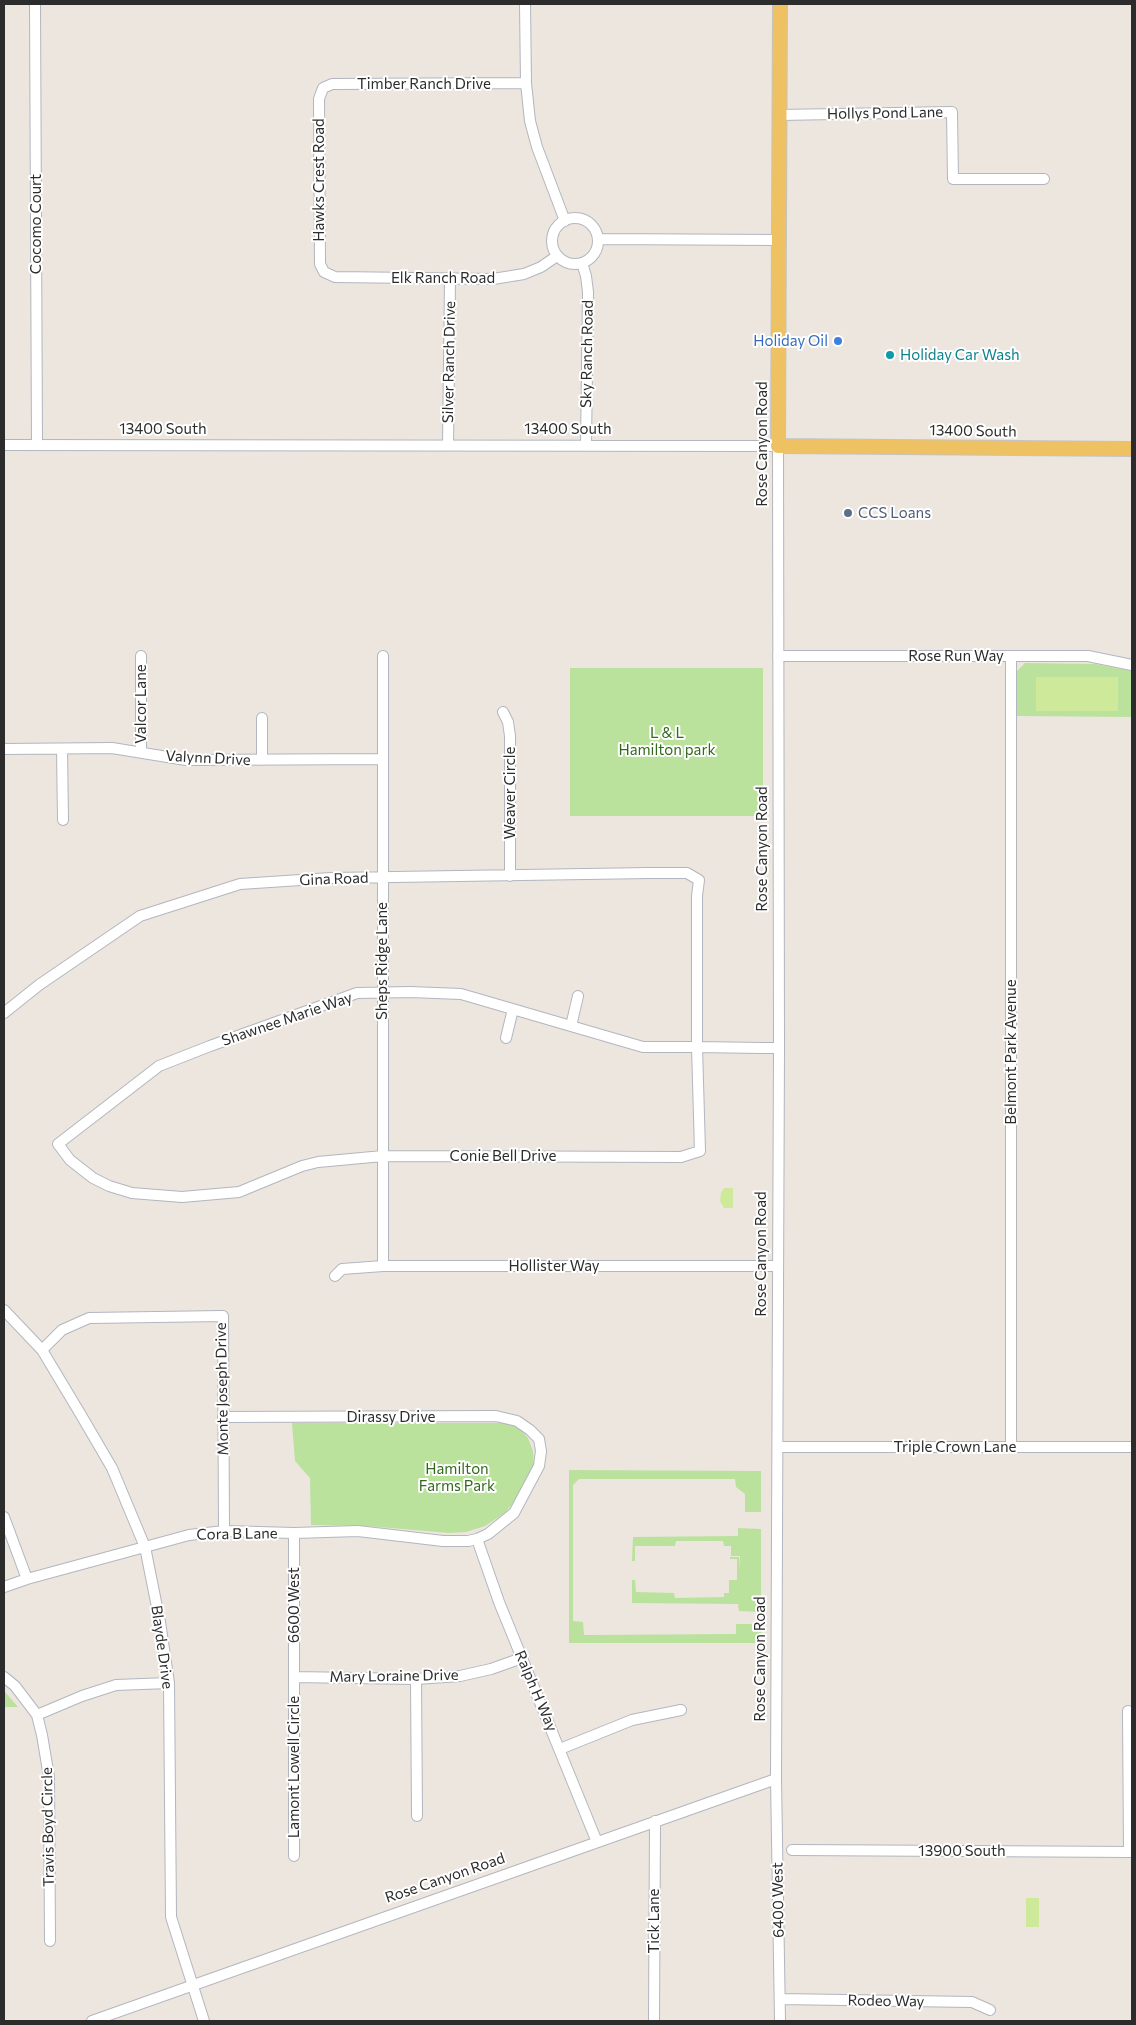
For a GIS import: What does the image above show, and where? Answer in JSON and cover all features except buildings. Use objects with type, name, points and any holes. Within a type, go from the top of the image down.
[{"type":"main road","name":"Rose Canyon Road","points":[[778,446],[780,4]]},
{"type":"main road","name":"13400 South","points":[[778,446],[1132,449]]},
{"type":"street","name":"Cocomo Court","points":[[35,4],[37,445]]},
{"type":"street","points":[[525,4],[528,109],[533,134],[565,221]]},
{"type":"street","name":"Timber Ranch Drive","points":[[323,88],[332,84],[526,83]]},
{"type":"street","name":"Hawks Crest Road","points":[[323,88],[319,99],[320,264],[324,272]]},
{"type":"street","name":"Hollys Pond Lane","points":[[779,115],[952,112],[953,180],[1044,180]]},
{"type":"street","points":[[580,219],[588,223],[595,230],[598,239],[594,254],[582,263],[566,262],[557,256],[553,247],[553,236],[557,227],[565,221],[580,219]]},
{"type":"street","points":[[598,239],[779,240]]},
{"type":"street","name":"Elk Ranch Road","points":[[324,272],[335,278],[493,279],[514,277],[541,267],[557,256]]},
{"type":"street","name":"Sky Ranch Road","points":[[582,263],[588,292],[586,446]]},
{"type":"street","name":"Silver Ranch Drive","points":[[448,445],[450,278]]},
{"type":"street","name":"13400 South","points":[[4,445],[778,446]]},
{"type":"street","name":"Rose Canyon Road","points":[[92,2021],[776,1779],[779,1048],[778,446]]},
{"type":"street","name":"Valcor Lane","points":[[141,656],[141,752]]},
{"type":"street","name":"Sheps Ridge Lane","points":[[384,656],[382,759],[384,1266]]},
{"type":"street","name":"Rose Run Way","points":[[778,656],[1095,657],[1132,665]]},
{"type":"street","name":"Belmont Park Avenue","points":[[1010,1447],[1011,656]]},
{"type":"street","name":"Weaver Circle","points":[[503,712],[508,722],[510,736],[510,876]]},
{"type":"street","points":[[262,718],[262,760]]},
{"type":"street","name":"Valynn Drive","points":[[4,748],[112,748],[186,760],[382,759]]},
{"type":"street","points":[[62,748],[63,820]]},
{"type":"street","name":"Gina Road","points":[[4,1013],[39,985],[140,916],[240,884],[331,878],[687,873],[699,880]]},
{"type":"street","name":"Conie Bell Drive","points":[[58,1144],[70,1160],[93,1178],[109,1186],[132,1193],[182,1197],[239,1192],[302,1166],[318,1162],[383,1156],[681,1157],[700,1151],[696,896],[699,880]]},
{"type":"street","name":"Shawnee Marie Way","points":[[58,1144],[160,1066],[357,993],[460,994],[643,1047],[779,1048]]},
{"type":"street","points":[[571,1026],[578,996]]},
{"type":"street","points":[[506,1038],[513,1009]]},
{"type":"street","name":"Hollister Way","points":[[335,1276],[342,1269],[384,1266],[777,1266]]},
{"type":"street","name":"Blayde Drive","points":[[4,1310],[42,1350],[112,1468],[145,1547],[160,1622],[169,1683],[171,1917],[204,2021]]},
{"type":"street","name":"Monte Joseph Drive","points":[[42,1350],[62,1330],[89,1318],[223,1316],[224,1531]]},
{"type":"street","name":"Dirassy Drive","points":[[223,1417],[496,1416],[517,1421],[539,1438],[541,1451],[539,1466],[514,1513],[488,1534],[477,1538]]},
{"type":"street","name":"Triple Crown Lane","points":[[778,1447],[1132,1447]]},
{"type":"street","points":[[4,1517],[27,1578]]},
{"type":"street","name":"Cora B Lane","points":[[4,1587],[27,1578],[189,1535],[224,1531],[294,1533],[358,1531],[442,1541],[468,1541],[477,1538]]},
{"type":"street","name":"6600 West","points":[[294,1533],[294,1677]]},
{"type":"street","name":"Ralph H Way","points":[[477,1538],[499,1602],[597,1842]]},
{"type":"street","name":"Mary Loraine Drive","points":[[294,1677],[416,1679],[460,1676],[491,1669],[522,1658]]},
{"type":"street","points":[[4,1677],[15,1686],[37,1715],[82,1696],[116,1685],[169,1683]]},
{"type":"street","name":"Lamont Lowell Circle","points":[[294,1677],[294,1856]]},
{"type":"street","points":[[416,1679],[417,1816]]},
{"type":"street","points":[[560,1749],[632,1720],[681,1710]]},
{"type":"street","points":[[1128,1711],[1130,1852]]},
{"type":"street","name":"Travis Boyd Circle","points":[[37,1715],[49,1777],[50,1940]]},
{"type":"street","name":"6400 West","points":[[776,1779],[780,2021]]},
{"type":"street","name":"Tick Lane","points":[[654,2021],[655,1821]]},
{"type":"street","name":"13900 South","points":[[792,1850],[1130,1852]]},
{"type":"street","name":"Rodeo Way","points":[[780,1999],[972,2002],[990,2010]]},
{"type":"green space","points":[[1025,663],[1095,664],[1132,671],[1132,717],[1017,716],[1017,671]]},
{"type":"green space","name":"L & L Hamilton park","points":[[570,668],[763,668],[763,816],[570,816]]},
{"type":"green space","points":[[1036,677],[1118,677],[1118,711],[1036,711]]},
{"type":"green space","points":[[724,1188],[733,1188],[733,1208],[724,1208],[720,1201]]},
{"type":"green space","name":"Hamilton Farms Park","points":[[292,1423],[506,1423],[519,1428],[528,1438],[533,1451],[534,1464],[520,1494],[505,1513],[485,1526],[466,1532],[449,1533],[367,1526],[311,1525],[310,1478],[295,1461]]},
{"type":"green space","points":[[569,1470],[761,1471],[761,1512],[745,1512],[745,1494],[736,1487],[735,1479],[579,1479],[573,1485],[573,1621],[583,1622],[584,1635],[736,1634],[736,1624],[761,1624],[762,1643],[569,1643]]},
{"type":"green space","points":[[738,1528],[761,1529],[761,1612],[739,1611],[738,1604],[632,1603],[632,1580],[635,1580],[636,1592],[674,1593],[675,1598],[724,1597],[724,1593],[729,1593],[729,1580],[737,1580],[737,1559],[730,1559],[730,1557],[739,1557],[739,1570],[740,1556],[731,1556],[731,1546],[724,1546],[723,1541],[676,1541],[675,1546],[635,1546],[635,1561],[632,1561],[633,1537],[738,1536]]},
{"type":"green space","points":[[4,1690],[5,1692],[18,1707],[4,1707]]},
{"type":"green space","points":[[1026,1898],[1039,1898],[1039,1927],[1026,1927]]},
{"type":"place","name":"Holiday Oil","points":[[838,341]]},
{"type":"place","name":"Holiday Car Wash","points":[[890,355]]},
{"type":"place","name":"CCS Loans","points":[[848,513]]}]
